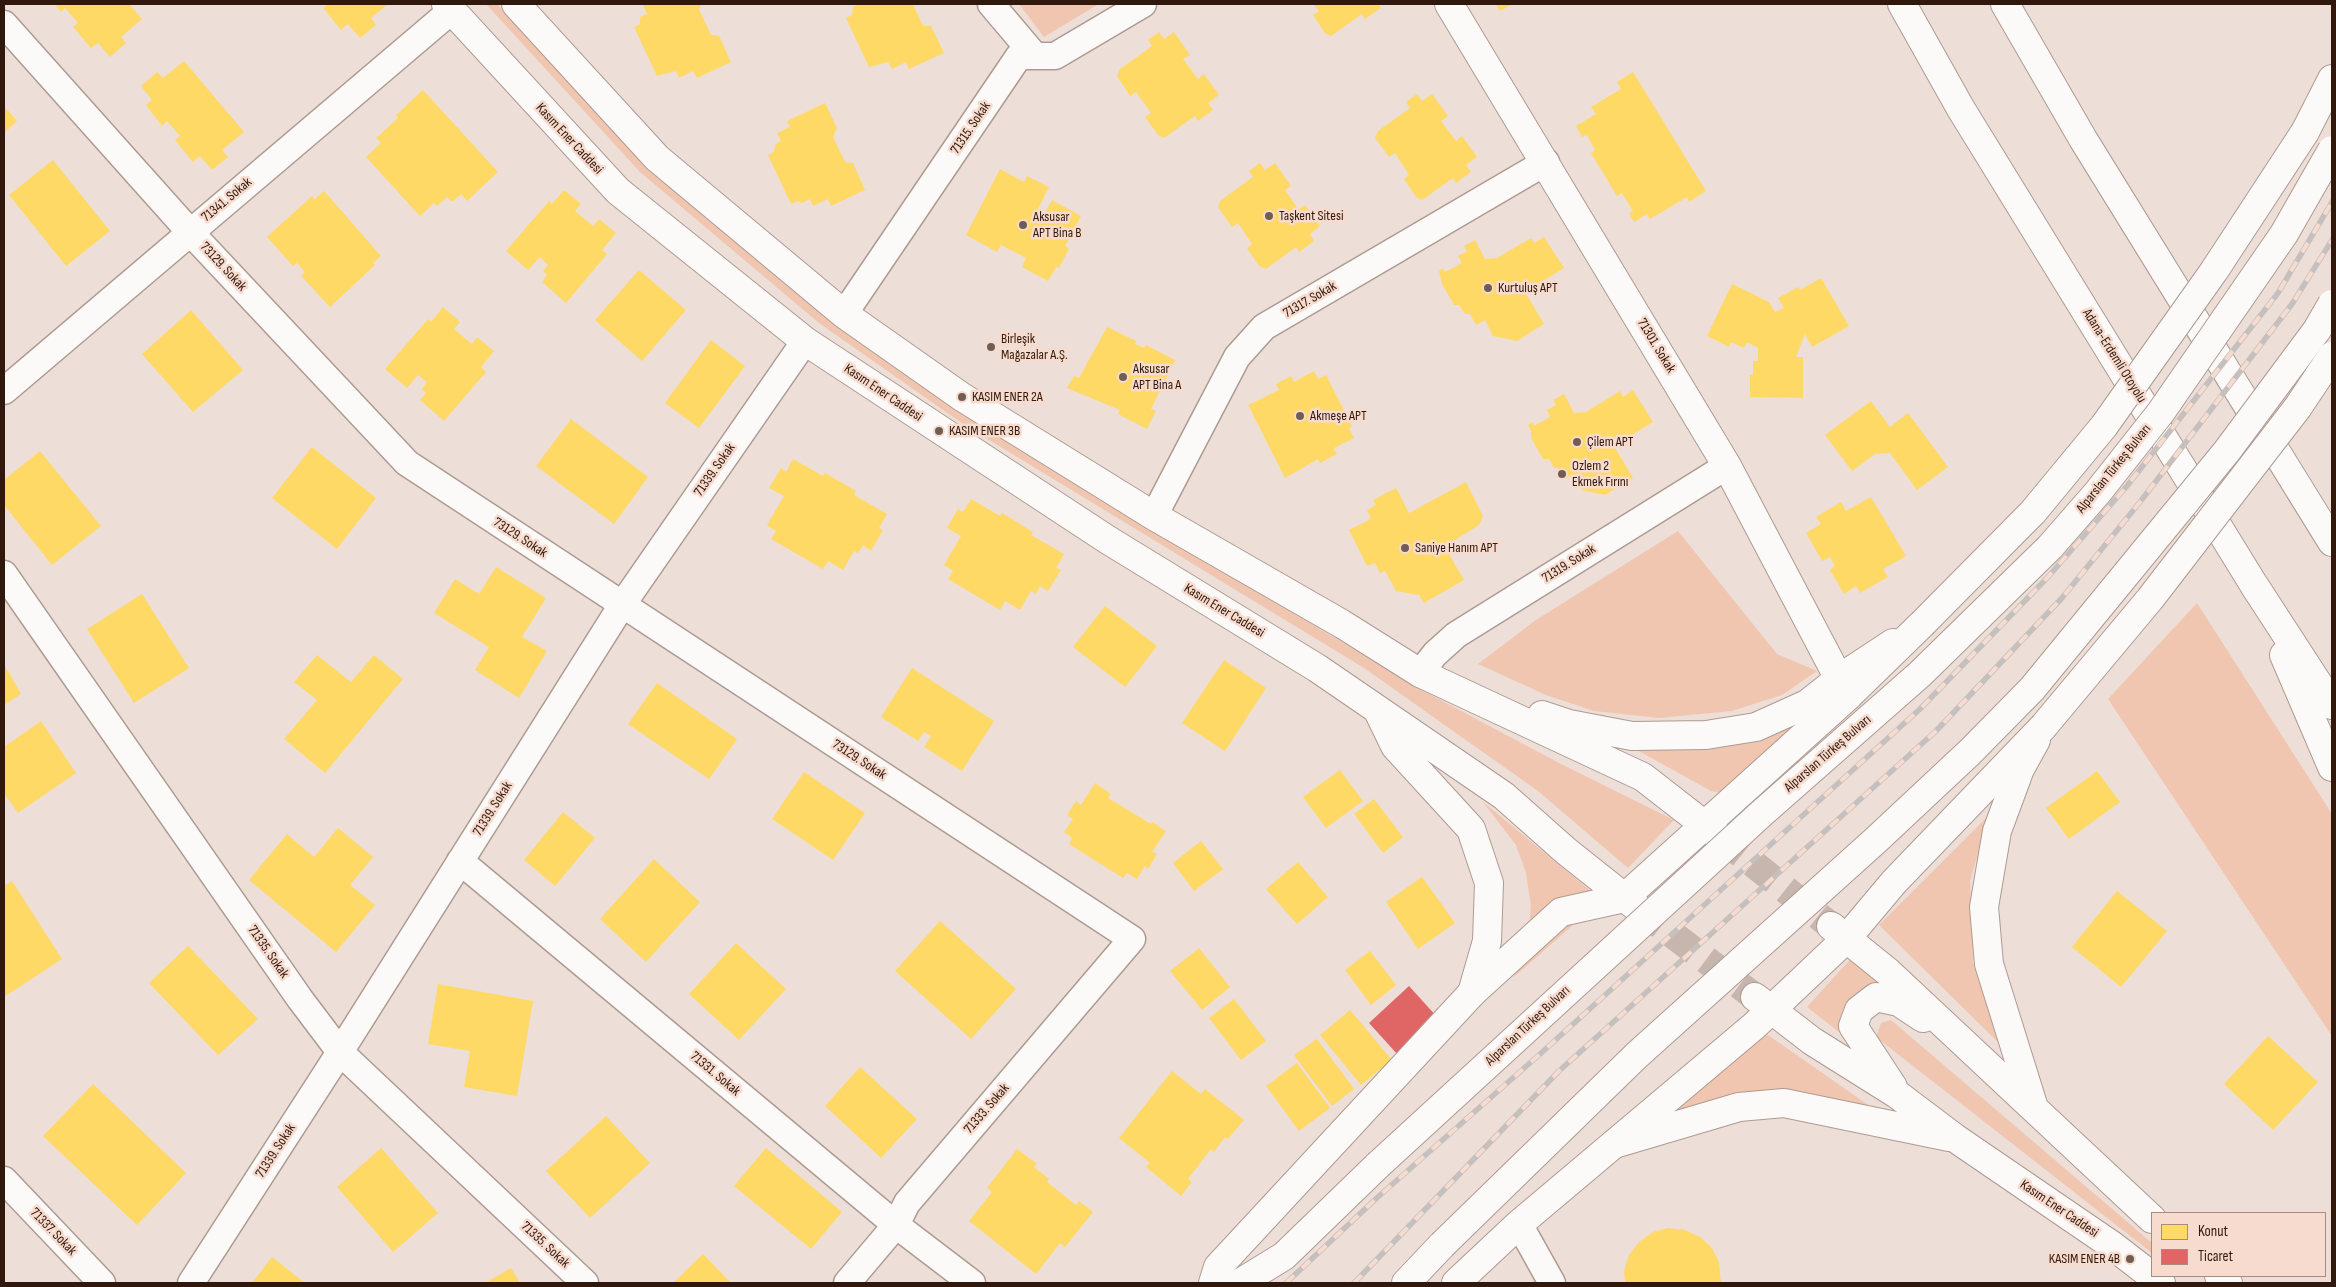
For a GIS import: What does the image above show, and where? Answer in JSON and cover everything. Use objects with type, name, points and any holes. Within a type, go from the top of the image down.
[{"type":"main road","points":[[516,4],[657,158],[844,314],[987,414],[1154,516],[1342,624],[1420,673],[1643,777],[1712,832]]},
{"type":"main road","name":"71301. Sokak","points":[[1449,4],[1728,466],[1844,687]]},
{"type":"main road","name":"Adana-Erdemli Otoyolu","points":[[1902,4],[1961,109],[2254,584],[2332,705]]},
{"type":"main road","points":[[2005,4],[2082,139],[2332,542]]},
{"type":"main road","name":"Kasım Ener Caddesi","points":[[449,7],[618,191],[805,341],[1084,525],[1317,668],[1504,796],[1632,903]]},
{"type":"main road","points":[[1213,1283],[1218,1268],[1472,993],[1561,912],[1632,903],[1712,832],[1844,687],[1922,624],[2034,512],[2104,426],[2214,271],[2305,132],[2332,79]]},
{"type":"main road","name":"Alparslan Türkeş Bulvarı","points":[[1240,1283],[1284,1256],[1378,1165],[1755,819],[1920,674],[2050,547],[2098,492],[2160,412],[2284,234],[2332,150]]},
{"type":"main road","points":[[1406,1283],[1442,1245],[1637,1055],[1876,840],[1970,752],[2032,689],[2227,451],[2317,330],[2332,304]]},
{"type":"main road","points":[[1456,1283],[1519,1224],[1614,1144],[1894,882],[2043,727],[2150,600],[2298,406],[2332,356]]},
{"type":"main road","points":[[2254,584],[2332,767]]},
{"type":"main road","points":[[1420,673],[1569,724],[1632,736],[1706,735],[1756,727],[1844,687]]},
{"type":"main road","points":[[1378,710],[1396,746],[1471,829],[1489,883],[1487,941],[1472,993]]},
{"type":"main road","points":[[2035,1110],[1988,964],[1984,907],[1997,832],[2020,769],[2043,727]]},
{"type":"main road","points":[[1839,932],[1890,974],[2151,1218]]},
{"type":"main road","points":[[1898,1095],[1853,1026],[1858,1010],[1876,997],[1899,1002],[1971,1050]]},
{"type":"main road","points":[[1763,1004],[1812,1041],[1898,1095]]},
{"type":"main road","name":"Kasım Ener Caddesi","points":[[1898,1095],[1955,1138],[2112,1246],[2151,1275]]},
{"type":"main road","points":[[1614,1144],[1739,1107],[1784,1103],[1955,1138]]},
{"type":"street","points":[[991,4],[1035,56]]},
{"type":"street","name":"71315. Sokak","points":[[844,314],[1019,56],[1055,56],[1143,4]]},
{"type":"street","name":"71341. Sokak","points":[[4,391],[449,7]]},
{"type":"street","name":"73129. Sokak","points":[[4,24],[190,232],[407,463],[1132,939]]},
{"type":"street","name":"71317. Sokak","points":[[1154,516],[1237,356],[1264,327],[1546,162]]},
{"type":"street","name":"71339. Sokak","points":[[190,1283],[340,1052],[622,605],[805,341]]},
{"type":"street","name":"71319. Sokak","points":[[1420,673],[1435,654],[1456,635],[1728,466]]},
{"type":"street","name":"71335. Sokak","points":[[4,574],[340,1052],[585,1283]]},
{"type":"street","name":"71331. Sokak","points":[[460,861],[896,1225],[972,1283]]},
{"type":"street","name":"71333. Sokak","points":[[847,1283],[896,1225],[907,1202],[1132,939]]},
{"type":"street","name":"71337. Sokak","points":[[4,1180],[102,1283]]},
{"type":"street","points":[[1519,1224],[1552,1283]]},
{"type":"shaded area","points":[[486,4],[497,4],[646,166],[825,315],[967,417],[1418,688],[1559,763],[1674,820],[1628,868],[1538,791],[1364,668],[963,424],[819,323],[640,172]]},
{"type":"shaded area","points":[[1019,4],[1099,4],[1044,37]]},
{"type":"shaded area","points":[[1678,531],[1777,654],[1817,671],[1782,695],[1732,711],[1659,718],[1594,711],[1546,695],[1478,664],[1536,620]]},
{"type":"shaded area","points":[[2197,603],[2332,814],[2332,1036],[2108,699]]},
{"type":"shaded area","points":[[1810,713],[1722,793],[1711,791],[1628,745]]},
{"type":"shaded area","points":[[1483,802],[1592,892],[1591,909],[1514,977],[1528,940],[1531,906],[1526,873],[1516,845]]},
{"type":"shaded area","points":[[1989,815],[1970,881],[1973,962],[2004,1048],[1879,925]]},
{"type":"shaded area","points":[[1855,954],[1890,990],[1874,988],[1862,990],[1851,997],[1846,1004],[1844,1036],[1807,1007]]},
{"type":"shaded area","points":[[1891,1020],[2151,1242],[2151,1252],[1876,1037],[1881,1023]]},
{"type":"shaded area","points":[[1768,1035],[1874,1109],[1804,1092],[1740,1092],[1670,1115],[1761,1036]]},
{"type":"building: Konut","points":[[54,4],[129,4],[142,19],[121,37],[126,43],[110,57],[98,43],[91,48],[73,27],[78,23],[65,8],[61,12]]},
{"type":"building: Konut","points":[[328,4],[388,4],[371,18],[376,25],[360,38],[348,24],[341,30],[323,8]]},
{"type":"building: Konut","points":[[702,4],[699,9],[711,35],[719,36],[731,62],[697,78],[693,71],[679,78],[676,71],[657,76],[634,27],[640,24],[640,17],[647,14],[643,5]]},
{"type":"building: Konut","points":[[859,4],[913,4],[923,26],[931,26],[944,53],[909,69],[906,62],[892,69],[888,62],[869,67],[846,18],[852,15],[853,7]]},
{"type":"building: Konut","points":[[1313,4],[1378,4],[1381,8],[1365,19],[1362,14],[1331,36],[1325,33],[1313,15],[1319,11]]},
{"type":"building: Konut","points":[[1495,4],[1513,4],[1500,11]]},
{"type":"building: Konut","points":[[1159,32],[1164,39],[1174,32],[1190,55],[1183,59],[1198,79],[1204,74],[1219,95],[1208,103],[1213,110],[1198,121],[1195,116],[1164,138],[1158,135],[1145,117],[1151,113],[1136,92],[1130,96],[1117,76],[1120,69],[1152,46],[1148,40]]},
{"type":"building: Konut","points":[[184,61],[244,132],[222,150],[228,157],[212,170],[200,156],[193,162],[175,140],[180,136],[167,121],[162,126],[146,105],[152,100],[141,86],[157,72],[163,78]]},
{"type":"building: Konut","points":[[1633,72],[1706,191],[1689,202],[1687,197],[1650,219],[1647,214],[1634,222],[1629,213],[1633,211],[1622,193],[1617,196],[1591,153],[1595,150],[1587,135],[1582,137],[1576,126],[1596,114],[1591,107],[1621,89],[1617,82]]},
{"type":"building: Konut","points":[[423,90],[498,172],[467,201],[461,194],[452,202],[447,197],[437,206],[434,203],[420,216],[366,157],[381,143],[376,138],[398,118],[396,115]]},
{"type":"building: Konut","points":[[1417,94],[1422,101],[1432,94],[1448,116],[1441,121],[1456,141],[1462,136],[1477,157],[1466,165],[1471,172],[1456,183],[1453,178],[1422,200],[1416,197],[1404,179],[1409,175],[1395,153],[1389,157],[1375,138],[1378,131],[1410,108],[1406,102]]},
{"type":"building: Konut","points":[[825,103],[837,128],[833,137],[845,162],[853,163],[865,190],[831,206],[828,199],[813,206],[810,199],[802,203],[798,201],[791,204],[768,155],[774,152],[775,145],[781,141],[777,133],[790,127],[787,121]]},
{"type":"building: Konut","points":[[4,106],[17,121],[4,133]]},
{"type":"building: Konut","points":[[53,160],[110,231],[66,266],[9,195]]},
{"type":"building: Konut","name":"Taşkent Sitesi","points":[[1260,163],[1265,170],[1275,163],[1291,186],[1285,190],[1299,210],[1305,205],[1320,226],[1310,234],[1314,241],[1299,252],[1296,247],[1266,269],[1259,266],[1247,248],[1252,244],[1238,223],[1232,227],[1218,207],[1221,200],[1253,177],[1249,171]]},
{"type":"building: Konut","name":"Aksusar APT Bina B","points":[[1000,169],[1024,182],[1027,176],[1049,187],[1038,209],[1045,213],[1052,200],[1081,216],[1065,246],[1069,249],[1059,268],[1056,267],[1048,281],[1022,267],[1026,258],[1001,245],[997,252],[966,235]]},
{"type":"building: Konut","points":[[564,190],[581,204],[575,211],[593,226],[599,219],[616,233],[602,250],[607,254],[566,303],[542,282],[547,275],[543,271],[548,265],[540,257],[528,270],[506,251],[549,201],[552,204]]},
{"type":"building: Konut","points":[[324,191],[381,256],[373,263],[375,265],[330,307],[301,276],[305,272],[297,263],[293,266],[267,237],[312,196],[315,199]]},
{"type":"building: Konut","name":"Kurtuluş APT","points":[[1544,237],[1564,268],[1525,292],[1544,324],[1517,341],[1493,336],[1485,320],[1476,325],[1470,314],[1465,314],[1459,305],[1454,305],[1442,284],[1439,271],[1443,268],[1445,272],[1462,263],[1458,256],[1467,251],[1464,246],[1475,240],[1485,259],[1497,258],[1531,238],[1534,243]]},
{"type":"building: Konut","points":[[639,270],[686,310],[642,361],[595,320]]},
{"type":"building: Konut","points":[[1821,278],[1849,326],[1812,347],[1805,334],[1796,357],[1803,357],[1803,398],[1750,397],[1750,375],[1753,375],[1753,361],[1758,361],[1758,348],[1747,342],[1744,348],[1731,342],[1729,347],[1707,336],[1732,284],[1769,302],[1775,312],[1784,308],[1778,298],[1798,287],[1800,290]]},
{"type":"building: Konut","points":[[443,307],[460,322],[454,329],[472,344],[477,337],[494,351],[481,367],[486,372],[444,421],[420,400],[426,393],[422,389],[427,382],[418,375],[407,388],[385,369],[428,319],[431,322]]},
{"type":"building: Konut","points":[[191,310],[243,370],[193,412],[142,354]]},
{"type":"building: Konut","name":"Aksusar APT Bina A","points":[[1107,327],[1136,341],[1135,344],[1144,348],[1146,345],[1175,360],[1151,409],[1156,411],[1147,429],[1118,414],[1120,410],[1067,388],[1074,376],[1079,378]]},
{"type":"building: Konut","points":[[711,340],[745,366],[699,428],[665,403]]},
{"type":"building: Konut","name":"Akmeşe APT","points":[[1314,371],[1318,379],[1326,375],[1352,426],[1349,428],[1354,438],[1334,448],[1337,454],[1320,463],[1318,459],[1285,478],[1248,405],[1279,390],[1276,384],[1291,376],[1294,382]]},
{"type":"building: Konut","name":"Çilem APT","points":[[1633,390],[1653,422],[1614,446],[1633,478],[1605,495],[1582,490],[1573,474],[1565,479],[1558,468],[1554,468],[1549,459],[1543,459],[1531,438],[1531,431],[1528,425],[1533,422],[1534,426],[1550,417],[1547,410],[1556,405],[1553,400],[1564,394],[1574,413],[1586,412],[1620,391],[1623,397]]},
{"type":"building: Konut","points":[[1871,401],[1890,427],[1908,413],[1948,467],[1917,490],[1890,453],[1875,454],[1852,471],[1825,435]]},
{"type":"building: Konut","points":[[571,419],[648,477],[614,524],[536,466]]},
{"type":"building: Konut","points":[[312,447],[376,498],[337,549],[272,498]]},
{"type":"building: Konut","points":[[40,451],[101,526],[52,565],[4,505],[4,480]]},
{"type":"building: Konut","points":[[793,459],[823,476],[825,473],[856,491],[854,495],[887,514],[879,528],[883,530],[871,551],[863,545],[858,553],[854,551],[843,570],[828,561],[823,569],[771,539],[776,531],[767,525],[784,496],[769,488],[781,468],[786,472]]},
{"type":"building: Konut","name":"Saniye Hanım APT","points":[[1466,482],[1483,516],[1479,525],[1455,540],[1450,556],[1464,580],[1424,603],[1419,595],[1396,591],[1385,571],[1380,573],[1375,563],[1367,566],[1349,530],[1371,519],[1367,510],[1376,505],[1373,500],[1396,488],[1409,513]]},
{"type":"building: Konut","points":[[1871,497],[1906,556],[1883,569],[1888,577],[1860,593],[1856,586],[1844,594],[1830,570],[1835,566],[1830,557],[1822,561],[1806,533],[1821,524],[1816,517],[1841,502],[1846,511]]},
{"type":"building: Konut","points":[[971,499],[1000,516],[1002,513],[1033,532],[1031,535],[1064,554],[1056,568],[1061,570],[1048,591],[1040,586],[1036,594],[1031,591],[1020,610],[1005,601],[1000,610],[948,579],[953,571],[944,565],[961,536],[947,528],[958,509],[963,512]]},
{"type":"building: Konut","points":[[496,567],[546,598],[522,637],[547,651],[519,698],[475,670],[489,647],[434,613],[455,579],[479,594]]},
{"type":"building: Konut","points":[[142,594],[189,668],[134,703],[87,629]]},
{"type":"building: Konut","points":[[1105,606],[1157,646],[1125,687],[1073,647]]},
{"type":"building: Konut","points":[[317,655],[351,682],[374,655],[403,679],[325,773],[284,739],[317,700],[294,682]]},
{"type":"building: Konut","points":[[1224,660],[1266,688],[1225,751],[1182,723]]},
{"type":"building: Konut","points":[[4,664],[21,694],[4,705]]},
{"type":"building: Konut","points":[[912,668],[994,721],[962,771],[924,747],[931,736],[924,732],[918,741],[881,717]]},
{"type":"building: Konut","points":[[657,683],[737,739],[709,779],[628,724]]},
{"type":"building: Konut","points":[[41,721],[76,773],[18,813],[4,793],[4,747]]},
{"type":"building: Konut","points":[[1340,770],[1363,801],[1326,828],[1303,797]]},
{"type":"building: Konut","points":[[2097,771],[2120,802],[2069,839],[2046,808]]},
{"type":"building: Konut","points":[[804,772],[865,813],[833,860],[772,819]]},
{"type":"building: Konut","points":[[1095,783],[1111,794],[1108,798],[1166,831],[1152,852],[1157,854],[1148,869],[1145,866],[1137,879],[1127,873],[1123,878],[1069,844],[1072,838],[1064,832],[1073,819],[1067,815],[1076,801],[1081,805]]},
{"type":"building: Konut","points":[[1374,799],[1403,837],[1383,853],[1354,814]]},
{"type":"building: Konut","points":[[563,812],[595,838],[555,886],[524,860]]},
{"type":"building: Konut","points":[[338,828],[373,857],[350,885],[375,905],[336,952],[249,880],[287,834],[314,857]]},
{"type":"building: Konut","points":[[1201,841],[1223,869],[1194,891],[1173,863]]},
{"type":"building: Konut","points":[[654,859],[700,902],[646,962],[600,919]]},
{"type":"building: Konut","points":[[1298,862],[1328,897],[1297,924],[1266,889]]},
{"type":"building: Konut","points":[[1422,877],[1455,923],[1418,949],[1386,902]]},
{"type":"building: Konut","points":[[12,881],[62,959],[4,997],[4,886]]},
{"type":"building: Konut","points":[[2117,891],[2167,931],[2121,987],[2072,947]]},
{"type":"building: Konut","points":[[940,921],[1016,989],[971,1039],[895,971]]},
{"type":"building: Konut","points":[[736,943],[786,989],[739,1040],[689,994]]},
{"type":"building: Konut","points":[[188,946],[258,1019],[218,1055],[149,983]]},
{"type":"building: Konut","points":[[1199,948],[1230,987],[1202,1010],[1170,971]]},
{"type":"building: Konut","points":[[1370,951],[1396,985],[1371,1005],[1345,970]]},
{"type":"building: Konut","points":[[438,984],[533,1001],[517,1096],[464,1087],[470,1051],[428,1044]]},
{"type":"building: Konut","points":[[1234,999],[1266,1041],[1241,1060],[1209,1018]]},
{"type":"building: Konut","points":[[1350,1010],[1392,1060],[1361,1085],[1320,1035]]},
{"type":"building: Konut","points":[[2268,1036],[2318,1082],[2273,1130],[2224,1084]]},
{"type":"building: Konut","points":[[1317,1039],[1354,1089],[1332,1106],[1294,1055]]},
{"type":"building: Konut","points":[[1297,1063],[1330,1108],[1299,1131],[1266,1086]]},
{"type":"building: Konut","points":[[860,1067],[917,1119],[881,1158],[825,1106]]},
{"type":"building: Konut","points":[[1172,1071],[1201,1094],[1205,1089],[1244,1120],[1228,1139],[1225,1137],[1214,1152],[1211,1149],[1188,1179],[1192,1182],[1181,1196],[1146,1167],[1150,1163],[1119,1138]]},
{"type":"building: Konut","points":[[93,1084],[186,1173],[137,1225],[43,1136]]},
{"type":"building: Konut","points":[[606,1116],[650,1163],[590,1218],[546,1171]]},
{"type":"building: Konut","points":[[381,1148],[438,1213],[393,1252],[337,1187]]},
{"type":"building: Konut","points":[[766,1148],[842,1212],[811,1249],[734,1186]]},
{"type":"building: Konut","points":[[1017,1149],[1037,1164],[1034,1167],[1049,1179],[1047,1182],[1076,1205],[1079,1201],[1093,1212],[1065,1247],[1060,1243],[1036,1274],[969,1221],[992,1192],[987,1188]]},
{"type":"building: Konut","points":[[1668,1228],[1685,1230],[1700,1237],[1712,1248],[1719,1262],[1721,1283],[1625,1283],[1624,1271],[1629,1255],[1639,1242],[1653,1232]]},
{"type":"building: Konut","points":[[703,1254],[731,1283],[673,1283]]},
{"type":"building: Konut","points":[[272,1257],[305,1283],[252,1283]]},
{"type":"building: Konut","points":[[511,1268],[520,1283],[485,1283]]},
{"type":"building: Ticaret","points":[[1409,986],[1438,1018],[1398,1055],[1369,1023]]},
{"type":"tunnel","points":[[1720,837],[1831,926]]},
{"type":"tunnel","points":[[1639,909],[1755,997]]},
{"type":"railway","points":[[1286,1283],[1379,1196],[1539,1055],[1920,709],[2048,577],[2127,486],[2278,293],[2332,202]]},
{"type":"railway","points":[[1354,1283],[1559,1071],[1936,731],[2062,598],[2140,502],[2292,304],[2332,240]]},
{"type":"place","name":"Taşkent Sitesi","points":[[1269,216]]},
{"type":"place","name":"Aksusar APT Bina B","points":[[1023,225]]},
{"type":"place","name":"Kurtuluş APT","points":[[1488,288]]},
{"type":"place","name":"Birleşik Mağazalar A.Ş.","points":[[991,347]]},
{"type":"place","name":"Aksusar APT Bina A","points":[[1123,377]]},
{"type":"place","name":"KASIM ENER 2A","points":[[962,397]]},
{"type":"place","name":"Akmeşe APT","points":[[1300,416]]},
{"type":"place","name":"KASIM ENER 3B","points":[[939,431]]},
{"type":"place","name":"Çilem APT","points":[[1577,442]]},
{"type":"place","name":"Ozlem 2 Ekmek Fırını","points":[[1562,474]]},
{"type":"place","name":"Saniye Hanım APT","points":[[1405,548]]},
{"type":"place","name":"KASIM ENER 4B","points":[[2130,1259]]}]
